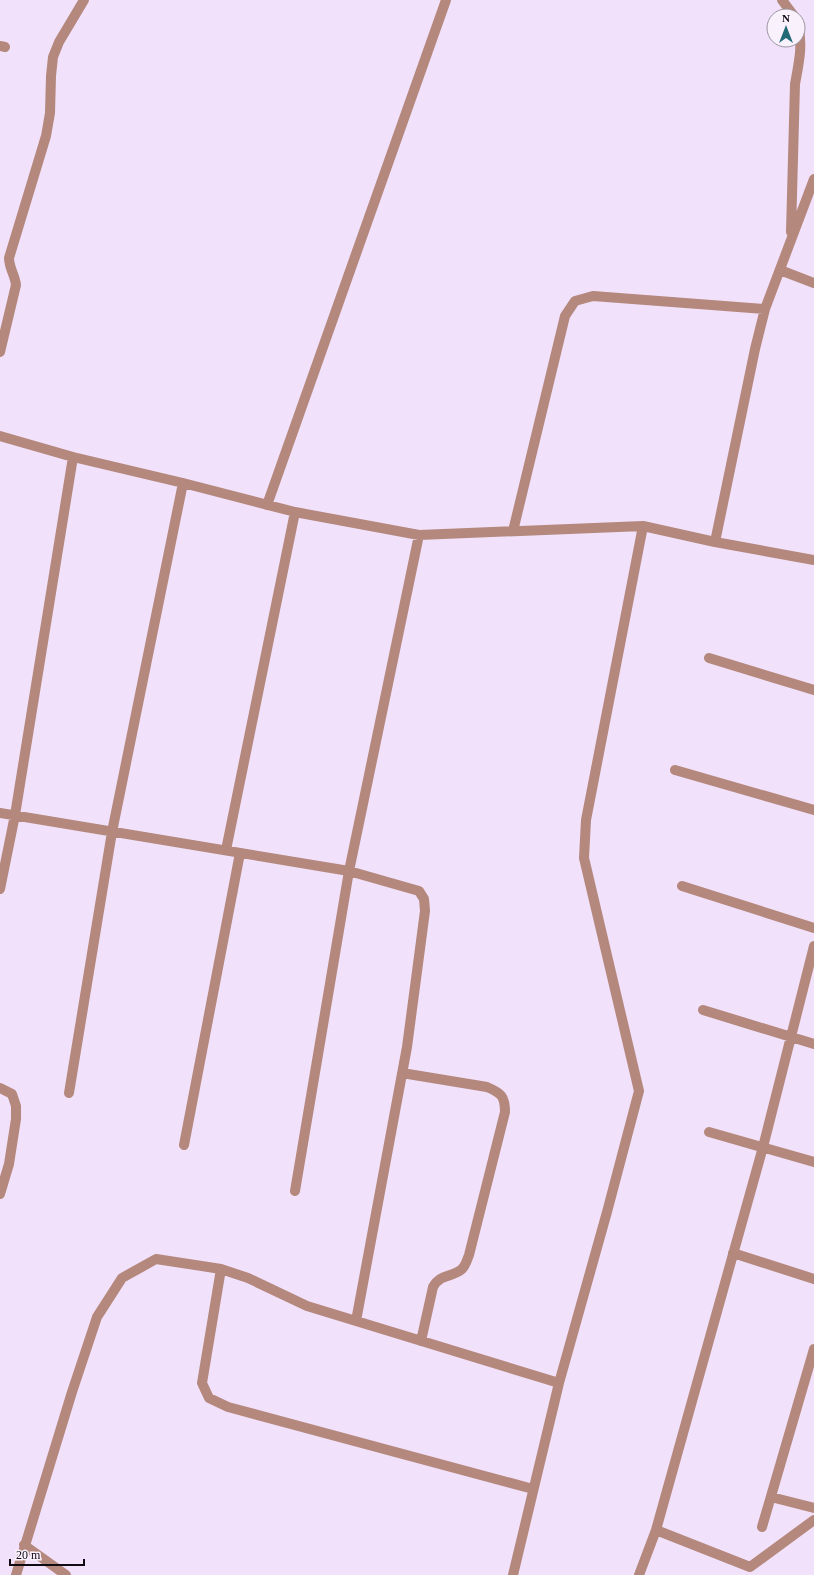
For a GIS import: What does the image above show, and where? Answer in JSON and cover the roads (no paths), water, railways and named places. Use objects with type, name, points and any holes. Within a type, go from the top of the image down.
[{"type":"street","points":[[0,352],[16,285],[15,276],[5,264],[9,258],[46,136],[50,113],[50,76],[53,57],[59,42],[84,0]]},
{"type":"street","points":[[267,505],[446,0]]},
{"type":"street","points":[[791,240],[795,84],[800,48]]},
{"type":"street","points":[[715,542],[755,349],[765,309],[814,179]]},
{"type":"street","points":[[780,270],[814,283]]},
{"type":"street","points":[[513,531],[565,316],[575,301],[593,296],[765,309]]},
{"type":"street","points":[[0,436],[73,457],[183,483],[295,512],[419,535],[643,526],[715,542],[814,560]]},
{"type":"street","points":[[0,889],[15,815],[73,457]]},
{"type":"street","points":[[68,1093],[112,832],[183,483]]},
{"type":"street","points":[[226,850],[295,512]]},
{"type":"street","points":[[513,1575],[559,1383],[640,1091],[584,858],[586,820],[643,526]]},
{"type":"street","points":[[295,1192],[349,871],[419,535]]},
{"type":"street","points":[[710,658],[814,690]]},
{"type":"street","points":[[675,770],[814,810]]},
{"type":"street","points":[[0,813],[349,871],[419,891],[424,899],[425,911],[407,1047],[356,1321]]},
{"type":"street","points":[[184,1145],[240,853]]},
{"type":"street","points":[[682,886],[814,928]]},
{"type":"street","points":[[639,1575],[656,1530],[734,1253],[792,1037],[814,946]]},
{"type":"street","points":[[703,1010],[814,1044]]},
{"type":"street","points":[[402,1073],[487,1087],[498,1092],[505,1101],[505,1112],[469,1255],[465,1264],[460,1270],[437,1280],[433,1287],[421,1341]]},
{"type":"street","points":[[0,1088],[12,1094],[16,1106],[16,1118],[8,1164],[0,1194]]},
{"type":"street","points":[[710,1132],[814,1162]]},
{"type":"street","points":[[734,1253],[814,1279]]},
{"type":"street","points":[[16,1575],[72,1392],[97,1317],[122,1278],[156,1259],[221,1269],[248,1278],[307,1306],[559,1383]]},
{"type":"street","points":[[221,1269],[202,1383],[209,1398],[228,1407],[533,1489]]},
{"type":"street","points":[[762,1527],[814,1349]]},
{"type":"street","points":[[771,1497],[814,1508]]},
{"type":"street","points":[[656,1530],[749,1571],[814,1520]]},
{"type":"street","points":[[24,1545],[66,1575]]}]
